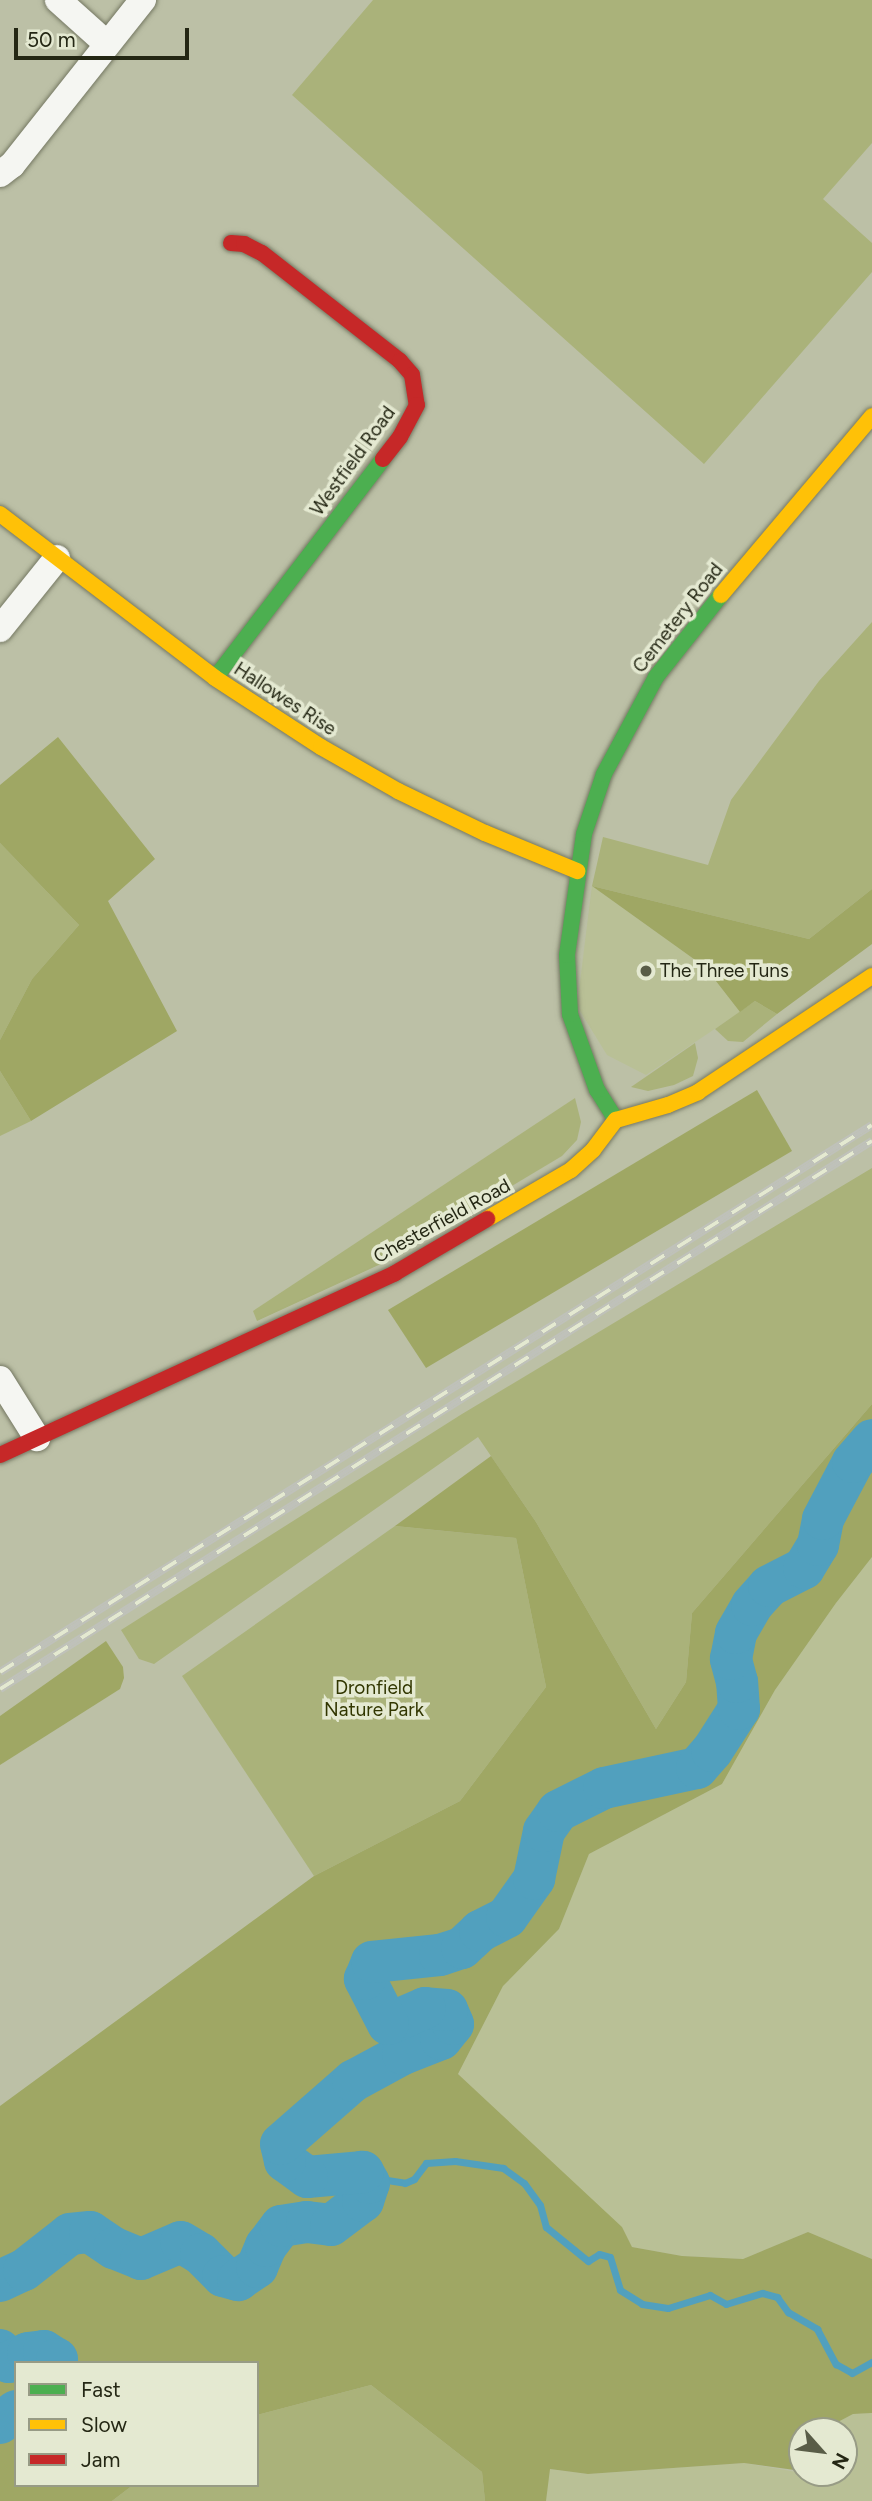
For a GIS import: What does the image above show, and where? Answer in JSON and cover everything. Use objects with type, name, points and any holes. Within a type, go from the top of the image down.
[{"type":"street","points":[[58,0],[107,44]]},
{"type":"street","points":[[0,174],[12,165],[144,0]]},
{"type":"street","name":"Westfield Road","points":[[215,678],[400,437],[417,405],[412,375],[400,361],[262,253],[244,244],[231,243]]},
{"type":"street","name":"Cemetery Road","points":[[616,1120],[585,1065],[570,1014],[567,955],[584,834],[604,774],[656,677],[706,612],[872,416]]},
{"type":"street","name":"Hallowes Rise","points":[[0,514],[215,678],[321,747],[398,791],[485,833],[577,871]]},
{"type":"street","points":[[0,629],[57,558]]},
{"type":"street","points":[[616,1120],[668,1105],[698,1092],[872,976]]},
{"type":"street","name":"Chesterfield Road","points":[[0,1455],[396,1273],[571,1170],[593,1150],[616,1120]]},
{"type":"street","points":[[0,1379],[37,1438]]},
{"type":"shaded area","points":[[58,737],[155,859],[108,901],[177,1031],[31,1121],[0,1071],[0,1040],[32,979],[79,925],[0,843],[0,785]]},
{"type":"shaded area","points":[[592,886],[705,967],[740,1012],[646,1075],[607,1055],[577,1006]]},
{"type":"shaded area","points":[[592,886],[809,939],[872,889],[872,944],[777,1014],[755,1001],[740,1012],[705,967]]},
{"type":"shaded area","points":[[757,1090],[792,1151],[426,1368],[388,1310]]},
{"type":"shaded area","points":[[872,1404],[872,1557],[775,1690],[722,1784],[589,1854],[559,1929],[503,1986],[458,2074],[622,2227],[632,2247],[682,2256],[743,2259],[808,2232],[872,2259],[872,2413],[847,2417],[788,2417],[788,2469],[744,2463],[588,2474],[550,2469],[546,2501],[485,2501],[482,2472],[371,2385],[259,2414],[259,2361],[14,2361],[14,2487],[130,2487],[112,2501],[0,2501],[0,2106],[314,1876],[460,1801],[546,1687],[516,1538],[395,1526],[491,1456],[536,1522],[656,1729],[686,1682],[692,1613]]},
{"type":"shaded area","points":[[872,1557],[872,2259],[808,2232],[743,2259],[682,2256],[632,2247],[621,2227],[458,2074],[503,1986],[559,1929],[589,1854],[722,1784],[775,1690]]},
{"type":"shaded area","points":[[106,1641],[123,1667],[124,1678],[120,1689],[0,1765],[0,1716]]},
{"type":"shaded area","points":[[872,2413],[872,2501],[546,2501],[549,2469],[588,2474],[744,2463],[788,2471],[788,2487],[858,2487],[858,2417],[847,2417]]},
{"type":"green space","points":[[373,0],[872,0],[872,143],[823,199],[872,243],[872,272],[704,464],[292,95]]},
{"type":"green space","points":[[872,622],[872,889],[809,939],[592,886],[603,837],[708,865],[731,800],[819,681]]},
{"type":"green space","points":[[0,843],[79,925],[32,979],[0,1040]]},
{"type":"green space","points":[[755,1001],[777,1014],[743,1042],[728,1041],[715,1029]]},
{"type":"green space","points":[[695,1043],[698,1058],[693,1076],[674,1085],[648,1091],[631,1087]]},
{"type":"green space","points":[[0,1071],[31,1121],[0,1136]]},
{"type":"green space","points":[[575,1098],[581,1122],[577,1140],[562,1156],[383,1263],[257,1321],[253,1311]]},
{"type":"green space","points":[[872,1168],[872,1404],[692,1613],[686,1682],[656,1729],[536,1522],[478,1437],[154,1664],[139,1659],[121,1630],[462,1414]]},
{"type":"green space","name":"Dronfield Nature Park","points":[[395,1526],[516,1538],[546,1687],[460,1801],[314,1876],[182,1676]]},
{"type":"green space","points":[[371,2385],[482,2472],[485,2501],[112,2501],[130,2487],[259,2487],[259,2414]]},
{"type":"waterway","points":[[0,2281],[24,2270],[70,2234],[90,2232],[114,2248],[141,2259],[181,2242],[201,2254],[223,2276],[238,2280],[257,2267],[266,2246],[281,2226],[307,2222],[331,2225],[363,2201],[369,2183],[363,2172],[307,2177],[285,2161],[281,2144],[353,2081],[403,2054],[441,2039],[453,2024],[447,2010],[425,2008],[388,2024],[365,1979],[372,1962],[440,1955],[462,1948],[480,1931],[507,1917],[534,1879],[544,1831],[558,1811],[604,1788],[697,1768],[712,1751],[739,1709],[737,1682],[731,1659],[736,1633],[752,1605],[769,1586],[804,1568],[818,1545],[823,1519],[853,1462],[872,1440]]},
{"type":"waterway","points":[[369,2183],[387,2180],[405,2183],[414,2179],[426,2163],[455,2161],[503,2168],[524,2183],[540,2205],[546,2227],[588,2261],[599,2254],[610,2257],[620,2290],[642,2304],[668,2308],[710,2295],[726,2304],[762,2293],[777,2297],[788,2312],[817,2329],[836,2364],[852,2373],[872,2362]]},
{"type":"waterway","points":[[0,2350],[9,2362],[28,2353],[44,2351],[57,2361]]},
{"type":"waterway","points":[[0,2423],[14,2412]]},
{"type":"railway","points":[[0,1672],[872,1125]]},
{"type":"railway","points":[[0,1689],[872,1141]]},
{"type":"traffic: fast","points":[[215,678],[383,459]]},
{"type":"traffic: fast","points":[[616,1120],[597,1090],[570,1014],[567,955],[584,834],[604,774],[656,677],[721,595]]},
{"type":"traffic: slow","points":[[721,595],[872,416]]},
{"type":"traffic: slow","points":[[0,514],[215,678],[321,747],[398,791],[485,833],[577,871]]},
{"type":"traffic: slow","points":[[487,1219],[571,1170],[593,1150],[616,1120],[668,1105],[698,1092],[872,976]]},
{"type":"traffic: jam","points":[[231,243],[244,244],[262,253],[400,361],[412,375],[417,405],[400,437],[383,459]]},
{"type":"traffic: jam","points":[[0,1455],[395,1273],[487,1219]]},
{"type":"place","name":"The Three Tuns","points":[[646,971]]}]
